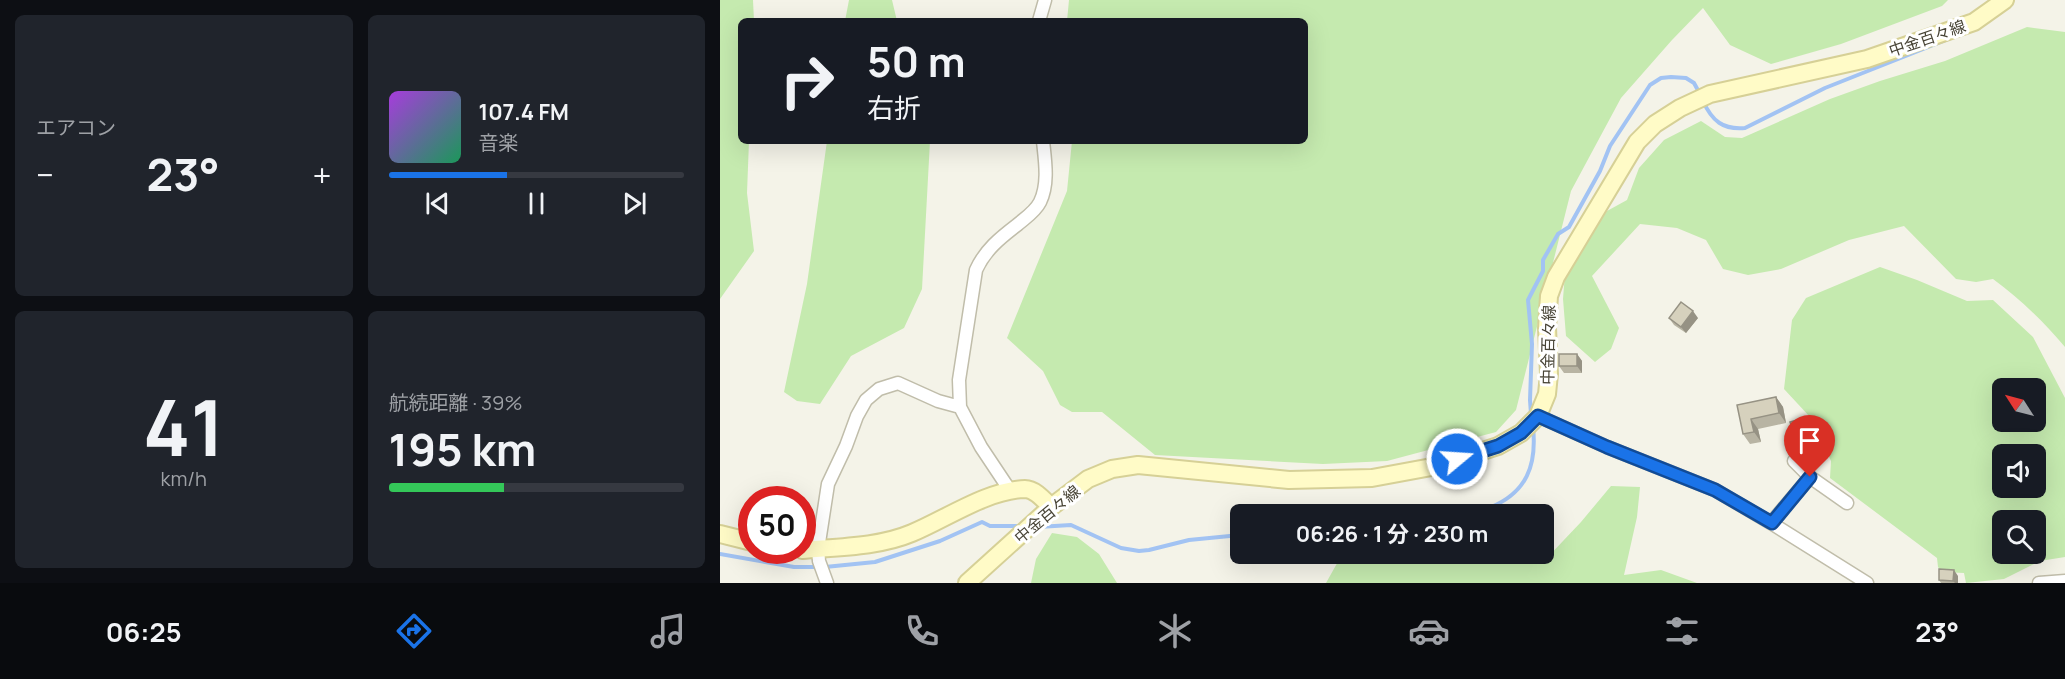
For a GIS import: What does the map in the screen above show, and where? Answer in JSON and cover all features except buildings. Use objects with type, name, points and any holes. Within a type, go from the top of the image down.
[{"type":"main road","name":"中金百々線","points":[[967,583],[1046,511],[1088,479],[1112,469],[1138,465],[1289,480],[1372,477],[1437,466],[1498,446],[1521,433],[1538,416],[1547,394],[1549,296],[1556,277],[1637,142],[1655,124],[1680,108],[1710,94],[1867,59],[1974,22],[2005,0]]},
{"type":"main road","points":[[816,552],[862,545],[910,534],[990,497],[1026,489],[1036,493],[1046,511]]},
{"type":"main road","points":[[720,534],[738,538]]},
{"type":"street","points":[[1040,18],[1045,0]]},
{"type":"street","points":[[1011,492],[981,447],[960,407],[959,380],[976,270],[983,255],[1033,212],[1040,202],[1044,192],[1046,170],[1043,144]]},
{"type":"street","points":[[816,528],[828,484],[857,416],[866,400],[879,389],[898,384],[938,401],[960,407]]},
{"type":"street","points":[[1538,416],[1607,447],[1715,490],[1867,583]]},
{"type":"street","points":[[1794,461],[1810,477],[1847,503]]},
{"type":"street","points":[[1772,523],[1810,477]]},
{"type":"street","points":[[816,564],[825,580]]},
{"type":"street","points":[[2039,583],[2065,581]]},
{"type":"green space","points":[[720,0],[753,0],[754,18],[738,18],[738,144],[749,144],[747,193],[754,251],[720,299]]},
{"type":"green space","points":[[849,0],[892,0],[896,18],[846,18]]},
{"type":"green space","points":[[1069,0],[1948,0],[1942,6],[1841,44],[1771,64],[1730,45],[1703,8],[1621,98],[1571,191],[1516,410],[1496,432],[1387,461],[1323,464],[1155,455],[1102,412],[1072,412],[1060,405],[1043,371],[1007,338],[1067,191],[1072,144],[1308,144],[1308,18],[1067,18]]},
{"type":"green space","points":[[2027,27],[2065,32],[2065,347],[2013,294],[1993,279],[1976,282],[1956,279],[1904,226],[1849,240],[1781,269],[1748,275],[1723,269],[1706,240],[1677,228],[1640,224],[1592,276],[1619,328],[1611,349],[1595,362],[1566,336],[1563,299],[1565,273],[1607,211],[1627,200],[1639,168],[1664,140],[1701,121],[1725,137],[1742,138],[1830,99],[1945,61]]},
{"type":"green space","points":[[827,144],[930,144],[922,289],[904,328],[851,356],[820,404],[797,401],[784,392],[807,284]]},
{"type":"green space","points":[[1880,267],[1967,301],[1993,300],[2033,337],[2065,398],[2065,557],[2046,560],[2046,510],[1992,510],[1992,564],[2034,564],[2004,579],[1966,583],[1964,573],[1942,572],[1938,567],[1937,558],[1830,478],[1831,461],[1810,417],[1784,389],[1792,320],[1806,298]]},
{"type":"green space","points":[[1611,486],[1640,487],[1637,517],[1624,575],[1661,570],[1697,583],[1326,583],[1337,564],[1554,564],[1554,550]]},
{"type":"green space","points":[[1052,533],[1077,537],[1099,554],[1117,583],[1031,583],[1036,559]]},
{"type":"waterway","points":[[1703,101],[1710,114],[1719,123],[1724,126],[1745,128],[1825,88],[1951,38]]},
{"type":"waterway","points":[[1531,414],[1532,344],[1528,300],[1543,271],[1543,260],[1558,234],[1569,227],[1600,171],[1610,146],[1650,85],[1661,78],[1686,78],[1694,83],[1700,94]]},
{"type":"waterway","points":[[1497,504],[1521,486],[1527,476],[1533,454],[1533,427]]},
{"type":"waterway","points":[[825,567],[875,562],[940,541],[982,522],[990,526],[1022,526]]},
{"type":"waterway","points":[[1038,527],[1071,525],[1121,548],[1139,551],[1189,540],[1230,536]]},
{"type":"waterway","points":[[720,554],[794,567],[818,567]]},
{"type":"route","points":[[1457,459],[1498,446],[1521,433],[1538,416],[1607,447],[1715,490],[1772,523],[1810,477]]}]
